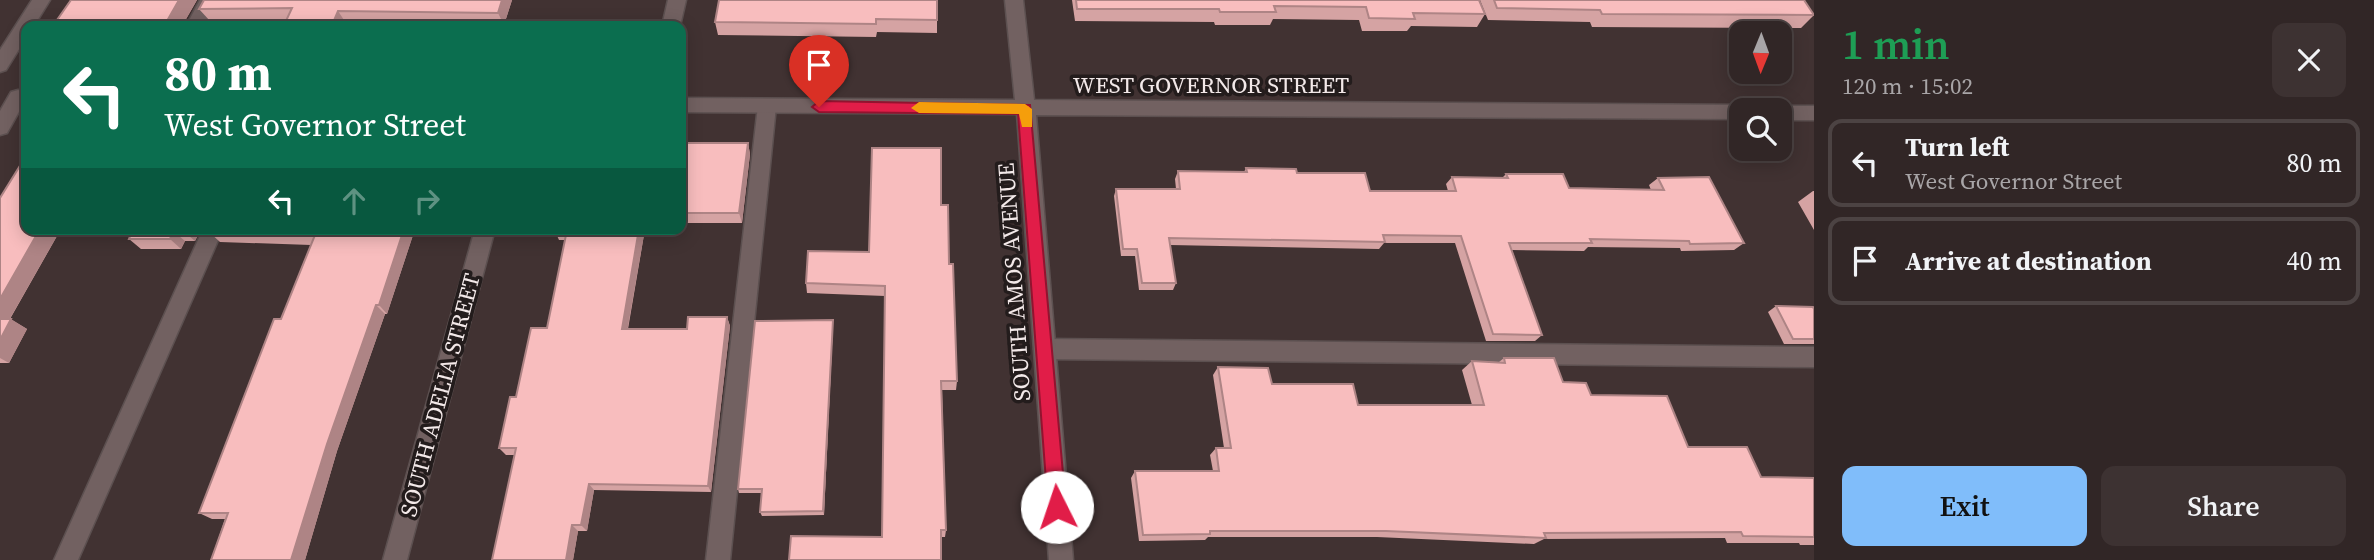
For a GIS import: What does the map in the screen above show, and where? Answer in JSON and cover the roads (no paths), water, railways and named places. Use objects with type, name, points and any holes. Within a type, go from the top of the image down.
[{"type":"street","points":[[28,21],[41,0]]},
{"type":"street","points":[[198,21],[209,0]]},
{"type":"street","points":[[672,21],[677,0]]},
{"type":"street","name":"SOUTH AMOS AVENUE","points":[[1014,0],[1061,560]]},
{"type":"street","points":[[0,65],[21,32]]},
{"type":"street","points":[[0,128],[15,97]]},
{"type":"street","name":"WEST GOVERNOR STREET","points":[[686,105],[1729,112]]},
{"type":"street","points":[[718,560],[767,106]]},
{"type":"street","points":[[1792,113],[1814,113]]},
{"type":"street","points":[[66,560],[210,235]]},
{"type":"street","name":"SOUTH ADELIA STREET","points":[[395,560],[483,235]]},
{"type":"street","points":[[1045,349],[1814,357]]}]
